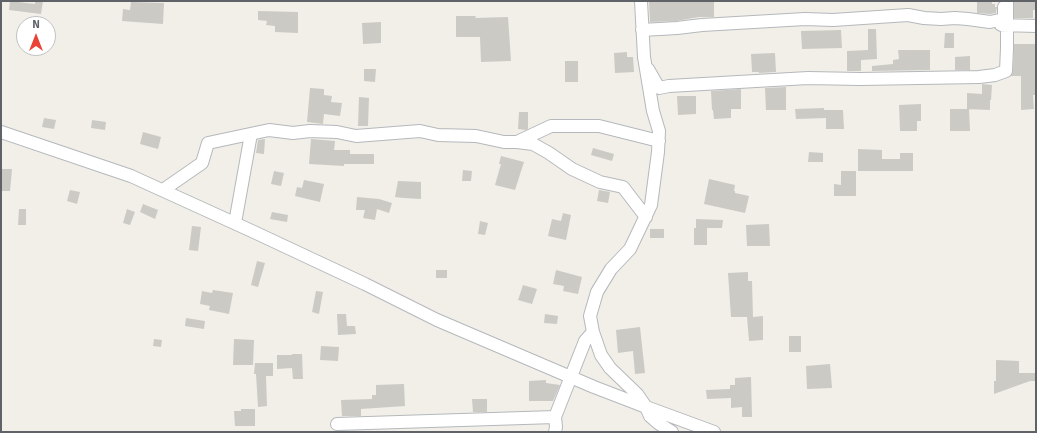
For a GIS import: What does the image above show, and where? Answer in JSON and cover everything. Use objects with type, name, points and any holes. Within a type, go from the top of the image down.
[{"type":"street","points":[[641,1],[645,65],[653,111],[659,131],[658,159],[651,205],[630,249],[611,269],[597,292],[590,316],[593,332],[601,355],[610,368],[637,394],[650,416],[672,432]]},
{"type":"street","points":[[642,30],[805,19],[833,20],[908,15],[924,18],[955,18],[990,22],[1004,19],[1004,1]]},
{"type":"street","points":[[645,65],[659,88],[669,86],[808,78],[860,79],[979,77],[995,75],[1006,71],[1008,25],[1007,1]]},
{"type":"street","points":[[972,24],[1036,26]]},
{"type":"street","points":[[517,142],[551,126],[599,126],[659,141]]},
{"type":"street","points":[[163,190],[202,163],[208,143],[269,130],[293,133],[310,131],[338,132],[356,136],[420,131],[438,135],[476,136],[504,142],[533,144],[572,169],[600,182],[623,187],[646,217]]},
{"type":"street","points":[[1,132],[131,176],[365,284],[437,320],[571,377],[714,432]]},
{"type":"street","points":[[235,223],[251,134]]},
{"type":"street","points":[[555,432],[555,417],[585,341],[593,332]]},
{"type":"street","points":[[338,424],[555,417]]},
{"type":"building","points":[[10,1],[35,4],[35,1],[43,1],[41,14],[9,10]]},
{"type":"building","points":[[714,1],[714,17],[650,22],[649,2]]},
{"type":"building","points":[[977,1],[992,1],[992,4],[995,4],[995,7],[997,7],[996,13],[977,13]]},
{"type":"building","points":[[1014,1],[1036,1],[1036,10],[1033,10],[1033,18],[1014,18]]},
{"type":"building","points":[[131,2],[164,3],[163,24],[122,21],[123,9],[130,10]]},
{"type":"building","points":[[258,11],[298,12],[298,33],[275,32],[275,26],[266,25],[267,21],[258,20]]},
{"type":"building","points":[[456,16],[476,16],[475,18],[508,17],[511,61],[481,62],[480,37],[456,37]]},
{"type":"building","points":[[381,22],[381,43],[363,44],[362,23]]},
{"type":"building","points":[[868,29],[876,29],[877,59],[861,60],[861,71],[847,71],[847,51],[868,50]]},
{"type":"building","points":[[841,30],[842,48],[802,49],[801,31]]},
{"type":"building","points":[[945,33],[954,33],[954,48],[944,48]]},
{"type":"building","points":[[1014,44],[1036,44],[1036,95],[1033,95],[1034,109],[1021,110],[1021,76],[1011,76],[1013,71]]},
{"type":"building","points":[[898,50],[930,50],[930,70],[872,71],[872,66],[893,64],[893,60],[899,59]]},
{"type":"building","points":[[627,52],[627,57],[633,57],[634,72],[615,73],[614,53]]},
{"type":"building","points":[[775,53],[776,72],[752,72],[751,54]]},
{"type":"building","points":[[970,56],[970,70],[955,70],[955,57]]},
{"type":"building","points":[[565,61],[578,61],[578,82],[565,82]]},
{"type":"building","points":[[364,69],[376,69],[375,82],[364,81]]},
{"type":"building","points":[[982,84],[992,85],[990,110],[967,109],[967,93],[982,94]]},
{"type":"building","points":[[786,87],[786,110],[766,110],[765,88]]},
{"type":"building","points":[[310,88],[324,89],[324,95],[332,96],[331,102],[342,103],[340,116],[324,114],[323,124],[307,122]]},
{"type":"building","points":[[741,89],[741,109],[731,109],[731,118],[714,119],[711,91]]},
{"type":"building","points":[[677,96],[696,96],[696,114],[678,115]]},
{"type":"building","points":[[359,97],[369,98],[368,126],[358,126]]},
{"type":"building","points":[[921,104],[921,121],[917,121],[917,131],[900,131],[899,105]]},
{"type":"building","points":[[824,108],[824,110],[843,110],[844,129],[826,129],[826,118],[796,119],[795,109]]},
{"type":"building","points":[[950,109],[969,109],[970,131],[950,131]]},
{"type":"building","points":[[519,112],[528,112],[528,129],[526,130],[518,129]]},
{"type":"building","points":[[44,118],[56,120],[54,129],[42,127]]},
{"type":"building","points":[[92,120],[106,122],[105,130],[91,128]]},
{"type":"building","points":[[143,132],[161,137],[158,149],[140,144]]},
{"type":"building","points":[[265,139],[264,154],[256,153],[258,140]]},
{"type":"building","points":[[311,139],[335,141],[334,150],[350,150],[350,154],[374,154],[374,164],[344,164],[344,166],[309,164]]},
{"type":"building","points":[[593,148],[614,154],[612,161],[591,155]]},
{"type":"building","points":[[858,149],[882,150],[882,159],[900,159],[900,153],[913,153],[913,171],[858,171]]},
{"type":"building","points":[[809,152],[823,153],[823,162],[808,162]]},
{"type":"building","points":[[501,156],[524,162],[515,190],[495,185],[501,164],[499,164]]},
{"type":"building","points":[[1,169],[12,169],[10,191],[1,191]]},
{"type":"building","points":[[463,170],[472,171],[471,181],[462,181]]},
{"type":"building","points":[[274,171],[284,173],[281,186],[271,184]]},
{"type":"building","points":[[841,171],[856,171],[856,196],[834,196],[834,184],[841,185]]},
{"type":"building","points":[[709,179],[735,185],[735,193],[749,196],[745,213],[704,204]]},
{"type":"building","points":[[304,180],[324,184],[320,202],[295,196],[297,187],[302,188]]},
{"type":"building","points":[[398,181],[421,182],[421,199],[395,197]]},
{"type":"building","points":[[70,190],[80,192],[77,204],[67,201]]},
{"type":"building","points":[[599,190],[610,192],[608,203],[597,201]]},
{"type":"building","points":[[357,197],[379,199],[392,203],[389,213],[377,209],[375,220],[363,218],[365,210],[356,210]]},
{"type":"building","points":[[143,204],[158,210],[155,219],[140,212]]},
{"type":"building","points":[[19,209],[26,209],[26,225],[18,225]]},
{"type":"building","points":[[127,209],[135,212],[130,225],[123,223]]},
{"type":"building","points":[[272,212],[288,215],[287,222],[270,219]]},
{"type":"building","points":[[563,213],[571,215],[566,240],[548,236],[552,219],[561,221]]},
{"type":"building","points":[[696,219],[723,220],[722,228],[707,228],[707,245],[694,245],[694,228],[696,228]]},
{"type":"building","points":[[480,221],[488,223],[485,235],[478,234]]},
{"type":"building","points":[[769,224],[770,246],[747,246],[746,225]]},
{"type":"building","points":[[192,226],[201,227],[198,251],[189,250]]},
{"type":"building","points":[[650,229],[664,229],[664,238],[650,238]]},
{"type":"building","points":[[257,261],[265,263],[258,287],[251,285]]},
{"type":"building","points":[[436,270],[447,270],[447,278],[436,278]]},
{"type":"building","points":[[556,270],[582,277],[578,294],[563,291],[564,286],[553,284]]},
{"type":"building","points":[[748,272],[748,281],[752,281],[753,317],[763,316],[763,340],[749,341],[747,317],[731,317],[728,273]]},
{"type":"building","points":[[523,285],[537,289],[532,304],[518,300]]},
{"type":"building","points":[[213,290],[233,293],[229,314],[209,310],[210,306],[200,304],[202,291],[212,293]]},
{"type":"building","points":[[316,291],[323,292],[319,314],[312,312]]},
{"type":"building","points":[[337,314],[346,314],[347,326],[355,326],[356,334],[338,335]]},
{"type":"building","points":[[545,314],[558,316],[557,324],[544,323]]},
{"type":"building","points":[[186,318],[205,321],[204,329],[185,326]]},
{"type":"building","points":[[640,327],[645,373],[635,374],[633,351],[618,353],[616,330]]},
{"type":"building","points":[[789,336],[801,336],[801,352],[789,352]]},
{"type":"building","points":[[154,339],[162,340],[161,347],[153,346]]},
{"type":"building","points":[[234,339],[254,340],[253,365],[233,365]]},
{"type":"building","points":[[321,346],[339,347],[338,361],[320,360]]},
{"type":"building","points":[[302,354],[303,379],[293,379],[292,368],[277,369],[277,355]]},
{"type":"building","points":[[996,360],[1019,361],[1019,373],[1036,373],[1036,381],[1030,381],[994,394],[994,381],[996,381]]},
{"type":"building","points":[[255,363],[273,363],[273,376],[266,376],[267,406],[258,407],[256,374],[254,374]]},
{"type":"building","points":[[830,364],[832,388],[807,389],[806,366]]},
{"type":"building","points":[[751,377],[752,417],[742,417],[742,407],[731,408],[731,398],[707,399],[706,390],[730,389],[730,385],[735,385],[735,378]]},
{"type":"building","points":[[546,380],[546,383],[560,385],[553,401],[529,401],[529,381]]},
{"type":"building","points":[[404,384],[405,406],[361,409],[361,416],[342,416],[341,400],[372,399],[372,395],[376,395],[376,385]]},
{"type":"building","points":[[472,399],[487,399],[487,412],[473,412]]},
{"type":"building","points":[[241,409],[255,409],[255,426],[235,426],[234,411],[241,411]]}]
